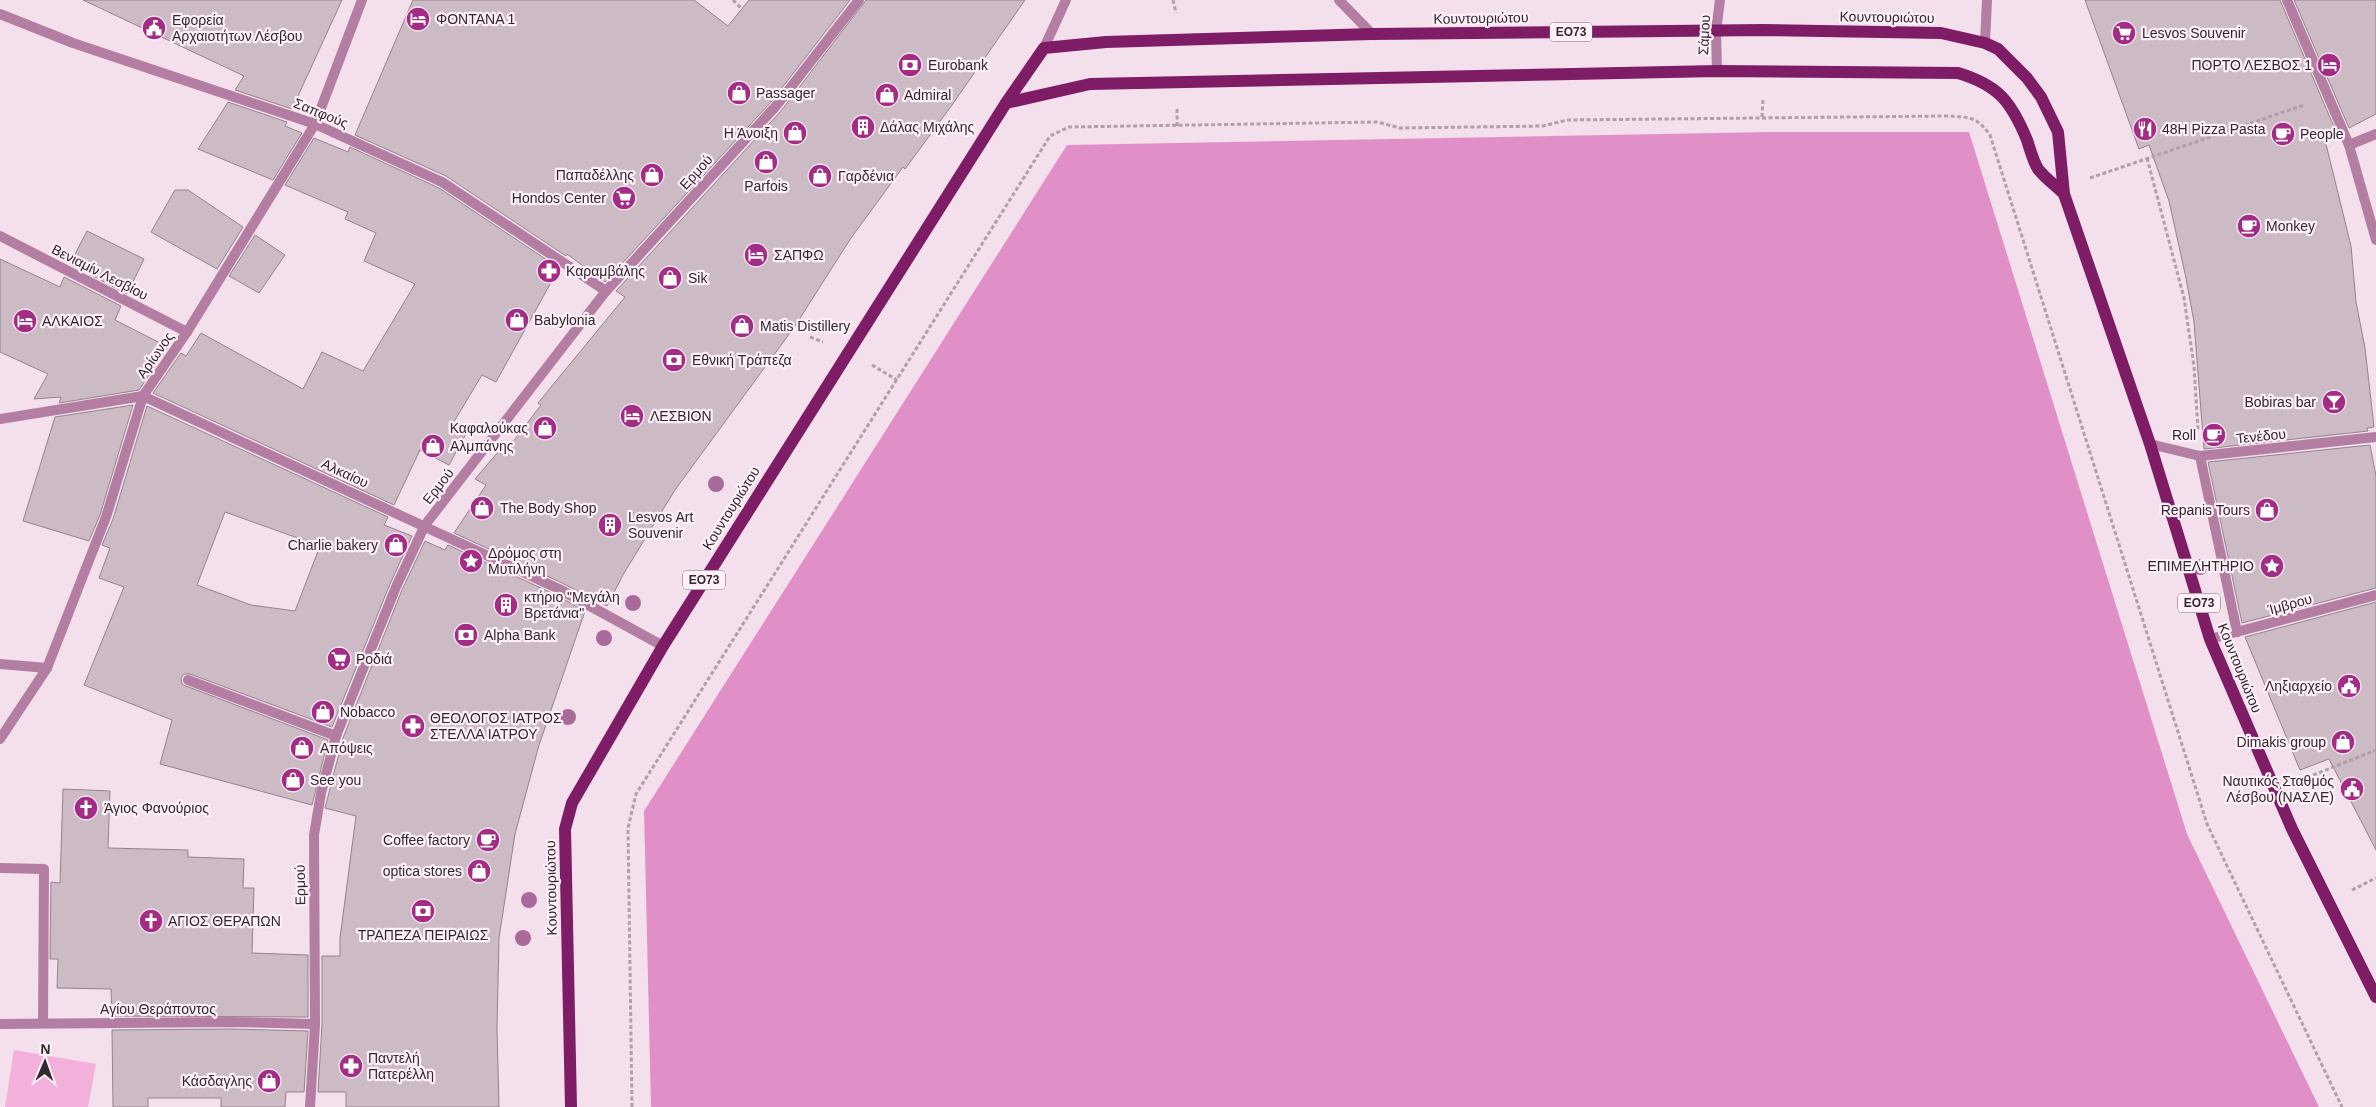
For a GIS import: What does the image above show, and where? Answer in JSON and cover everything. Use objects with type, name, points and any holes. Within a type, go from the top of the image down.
[{"type":"main road","name":"Κουντουριώτου","points":[[571,1107],[565,829],[572,803],[663,646],[1006,103],[1044,48],[1106,42],[1372,34],[1716,31],[1941,33],[1985,43],[1998,49],[2021,70],[2041,97],[2053,118],[2058,132],[2064,194],[2150,444],[2210,639],[2292,829],[2376,997]]},
{"type":"main road","name":"Κουντουριώτου","points":[[1006,103],[1090,84],[1716,71],[1945,72],[1975,77],[1993,87],[2013,109],[2038,168],[2064,194]]},
{"type":"street","name":"Αρίωνος","points":[[0,739],[47,668],[106,517],[143,396],[187,332],[316,124],[362,0]]},
{"type":"street","name":"Ερμού","points":[[310,1107],[315,1024],[314,835],[321,793],[336,736],[396,587],[425,525],[606,291],[776,106],[859,0]]},
{"type":"street","points":[[1044,48],[1066,0]]},
{"type":"street","points":[[1339,0],[1372,34]]},
{"type":"street","name":"Σάμου","points":[[1716,71],[1716,31],[1720,0]]},
{"type":"street","points":[[1985,43],[1987,0]]},
{"type":"street","points":[[2287,0],[2326,96],[2349,145],[2376,240]]},
{"type":"street","name":"Σαπφούς","points":[[0,14],[73,43],[316,124],[442,182],[606,291]]},
{"type":"street","points":[[2349,145],[2376,134]]},
{"type":"street","name":"Βενιαμίν Λεσβίου","points":[[0,236],[187,332]]},
{"type":"street","points":[[0,419],[143,396]]},
{"type":"street","name":"Αλκαίου","points":[[143,396],[425,525],[559,589],[663,646]]},
{"type":"street","name":"Τενέδου","points":[[2150,444],[2200,456],[2376,437]]},
{"type":"street","points":[[2200,456],[2237,632]]},
{"type":"street","name":"Ίμβρου","points":[[2210,639],[2376,596]]},
{"type":"street","points":[[0,664],[47,668]]},
{"type":"street","points":[[188,680],[336,736]]},
{"type":"street","points":[[0,868],[44,869],[43,1023]]},
{"type":"street","name":"Αγίου Θεράποντος","points":[[0,1024],[231,1022],[315,1024]]},
{"type":"path","points":[[732,0],[742,9]]},
{"type":"path","points":[[2064,194],[2073,184],[2326,96]]},
{"type":"path","points":[[632,1107],[628,828],[636,794],[1050,136],[1069,127],[1378,122],[1400,128],[1543,126],[1566,120],[1946,116],[1970,117],[1982,123],[1990,135],[2207,824],[2342,1107]]},
{"type":"path","points":[[2147,158],[2180,279],[2188,322],[2194,366],[2200,456]]},
{"type":"path","points":[[2275,791],[2376,750]]},
{"type":"shaded area","points":[[1772,132],[1969,132],[2187,834],[2319,1107],[651,1107],[644,811],[1067,145]]},
{"type":"shaded area","points":[[14,1050],[96,1064],[88,1107],[5,1107]]},
{"type":"building","points":[[83,0],[342,0],[292,109],[235,90],[244,76]]},
{"type":"building","points":[[413,0],[694,0],[728,26],[749,0],[850,0],[771,102],[605,282],[567,254],[566,256],[446,176],[355,135]]},
{"type":"building","points":[[866,0],[1025,0],[952,105],[905,169],[903,167],[851,238],[795,326],[675,490],[624,573],[607,606],[454,533],[486,485],[475,479],[498,452],[503,455],[541,405],[538,403],[625,297],[616,291],[781,111]]},
{"type":"building","points":[[2085,0],[2280,0],[2337,134],[2325,140],[2351,246],[2356,302],[2365,348],[2374,427],[2367,428],[2368,431],[2204,449],[2194,322],[2169,201],[2149,145],[2139,149]]},
{"type":"building","points":[[2294,0],[2376,0],[2376,114],[2349,128]]},
{"type":"building","points":[[228,102],[287,122],[285,126],[302,133],[273,180],[198,149]]},
{"type":"building","points":[[314,138],[348,152],[350,147],[439,188],[559,268],[496,382],[482,375],[452,425],[466,434],[449,465],[420,450],[394,505],[153,393],[181,353],[186,356],[201,333],[303,389],[322,352],[363,371],[415,284],[364,261],[376,233],[345,219],[348,212],[285,185]]},
{"type":"building","points":[[175,190],[188,190],[243,227],[217,269],[151,232]]},
{"type":"building","points":[[87,231],[144,259],[127,294],[70,264]]},
{"type":"building","points":[[255,235],[285,255],[259,293],[229,276]]},
{"type":"building","points":[[0,259],[60,287],[64,277],[121,306],[115,320],[168,347],[139,390],[59,403],[61,397],[34,399],[48,374],[0,352]]},
{"type":"building","points":[[133,405],[100,515],[89,541],[23,521],[55,417]]},
{"type":"building","points":[[147,406],[388,517],[384,525],[412,536],[390,584],[332,727],[190,674],[184,674],[181,678],[182,684],[186,686],[328,740],[312,805],[160,764],[172,720],[84,685],[124,587],[99,578],[110,548],[102,545],[113,519]],"holes":[[[225,512],[320,546],[295,611],[251,605],[197,585]]]},
{"type":"building","points":[[2370,445],[2376,476],[2376,588],[2242,623],[2208,462]]},
{"type":"building","points":[[425,541],[445,550],[448,545],[556,595],[585,611],[539,745],[515,834],[499,938],[497,1029],[499,1107],[346,1107],[346,1092],[318,1092],[322,1024],[322,956],[340,956],[340,938],[356,816],[325,808],[343,738],[402,590]]},
{"type":"building","points":[[2376,602],[2376,850],[2329,759],[2300,770],[2245,637]]},
{"type":"building","name":"ΑΓΙΟΣ ΘΕΡΑΠΩΝ","points":[[63,789],[110,791],[108,848],[188,850],[188,857],[244,859],[243,888],[254,888],[252,953],[308,955],[308,1017],[112,1016],[111,989],[57,988],[58,959],[50,959],[51,882],[60,883]]},
{"type":"building","points":[[231,1029],[308,1031],[304,1092],[286,1092],[285,1107],[221,1107],[221,1098],[148,1098],[148,1107],[113,1107],[112,1030]]},
{"type":"place","name":"ΦΟΝΤΑΝΑ 1","points":[[418,19]]},
{"type":"place","name":"Εφορεία Αρχαιοτήτων Λέσβου","points":[[154,28]]},
{"type":"place","name":"Lesvos Souvenir","points":[[2124,33]]},
{"type":"place","name":"Eurobank","points":[[910,65]]},
{"type":"place","name":"ΠΟΡΤΟ ΛΕΣΒΟΣ 1","points":[[2329,65]]},
{"type":"place","name":"Passager","points":[[739,93]]},
{"type":"place","name":"Admiral","points":[[887,95]]},
{"type":"place","name":"Δάλας Μιχάλης","points":[[863,127]]},
{"type":"place","name":"48H Pizza Pasta","points":[[2145,129]]},
{"type":"place","name":"Η Άνοιξη","points":[[795,133]]},
{"type":"place","name":"People","points":[[2283,134]]},
{"type":"place","name":"Parfois","points":[[766,162]]},
{"type":"place","name":"Παπαδέλλης","points":[[652,175]]},
{"type":"place","name":"Γαρδένια","points":[[820,176]]},
{"type":"place","name":"Hondos Center","points":[[624,198]]},
{"type":"place","name":"Monkey","points":[[2249,226]]},
{"type":"place","name":"ΣΑΠΦΩ","points":[[756,255]]},
{"type":"place","name":"Καραμβάλης","points":[[549,271]]},
{"type":"place","name":"Sik","points":[[670,278]]},
{"type":"place","name":"Babylonia","points":[[517,320]]},
{"type":"place","name":"ΑΛΚΑΙΟΣ","points":[[25,321]]},
{"type":"place","name":"Matis Distillery","points":[[742,326]]},
{"type":"place","name":"Εθνική Τράπεζα","points":[[674,360]]},
{"type":"place","name":"Bobiras bar","points":[[2334,402]]},
{"type":"place","name":"ΛΕΣΒΙΟΝ","points":[[632,416]]},
{"type":"place","name":"Καφαλούκας","points":[[545,428]]},
{"type":"place","name":"Roll","points":[[2214,435]]},
{"type":"place","name":"Αλμπάνης","points":[[433,446]]},
{"type":"place","name":"The Body Shop","points":[[482,508]]},
{"type":"place","name":"Repanis Tours","points":[[2267,510]]},
{"type":"place","name":"Lesvos Art Souvenir","points":[[610,525]]},
{"type":"place","name":"Charlie bakery","points":[[396,545]]},
{"type":"place","name":"Δρόμος στη Μυτιλήνη","points":[[471,561]]},
{"type":"place","name":"ΕΠΙΜΕΛΗΤΗΡΙΟ","points":[[2272,566]]},
{"type":"place","name":"κτήριο \"Μεγάλη Βρετάνια\"","points":[[506,605]]},
{"type":"place","name":"Alpha Bank","points":[[466,635]]},
{"type":"place","name":"Ροδιά","points":[[339,659]]},
{"type":"place","name":"Ληξιαρχείο","points":[[2349,686]]},
{"type":"place","name":"Nobacco","points":[[323,712]]},
{"type":"place","name":"ΘΕΟΛΟΓΟΣ ΙΑΤΡΟΣ ΣΤΕΛΛΑ ΙΑΤΡΟΥ","points":[[413,726]]},
{"type":"place","name":"Dimakis group","points":[[2343,742]]},
{"type":"place","name":"Απόψεις","points":[[302,748]]},
{"type":"place","name":"See you","points":[[293,780]]},
{"type":"place","name":"Ναυτικός Σταθμός Λέσβου (ΝΑΣΛΕ)","points":[[2352,789]]},
{"type":"place","name":"Άγιος Φανούριος","points":[[86,808]]},
{"type":"place","name":"Coffee factory","points":[[488,840]]},
{"type":"place","name":"optica stores","points":[[479,871]]},
{"type":"place","name":"ΤΡΑΠΕΖΑ ΠΕΙΡΑΙΩΣ","points":[[423,911]]},
{"type":"place","name":"ΑΓΙΟΣ ΘΕΡΑΠΩΝ","points":[[151,921]]},
{"type":"place","name":"Παντελή Πατερέλλη","points":[[351,1066]]},
{"type":"place","name":"Κάσδαγλης","points":[[269,1081]]}]
